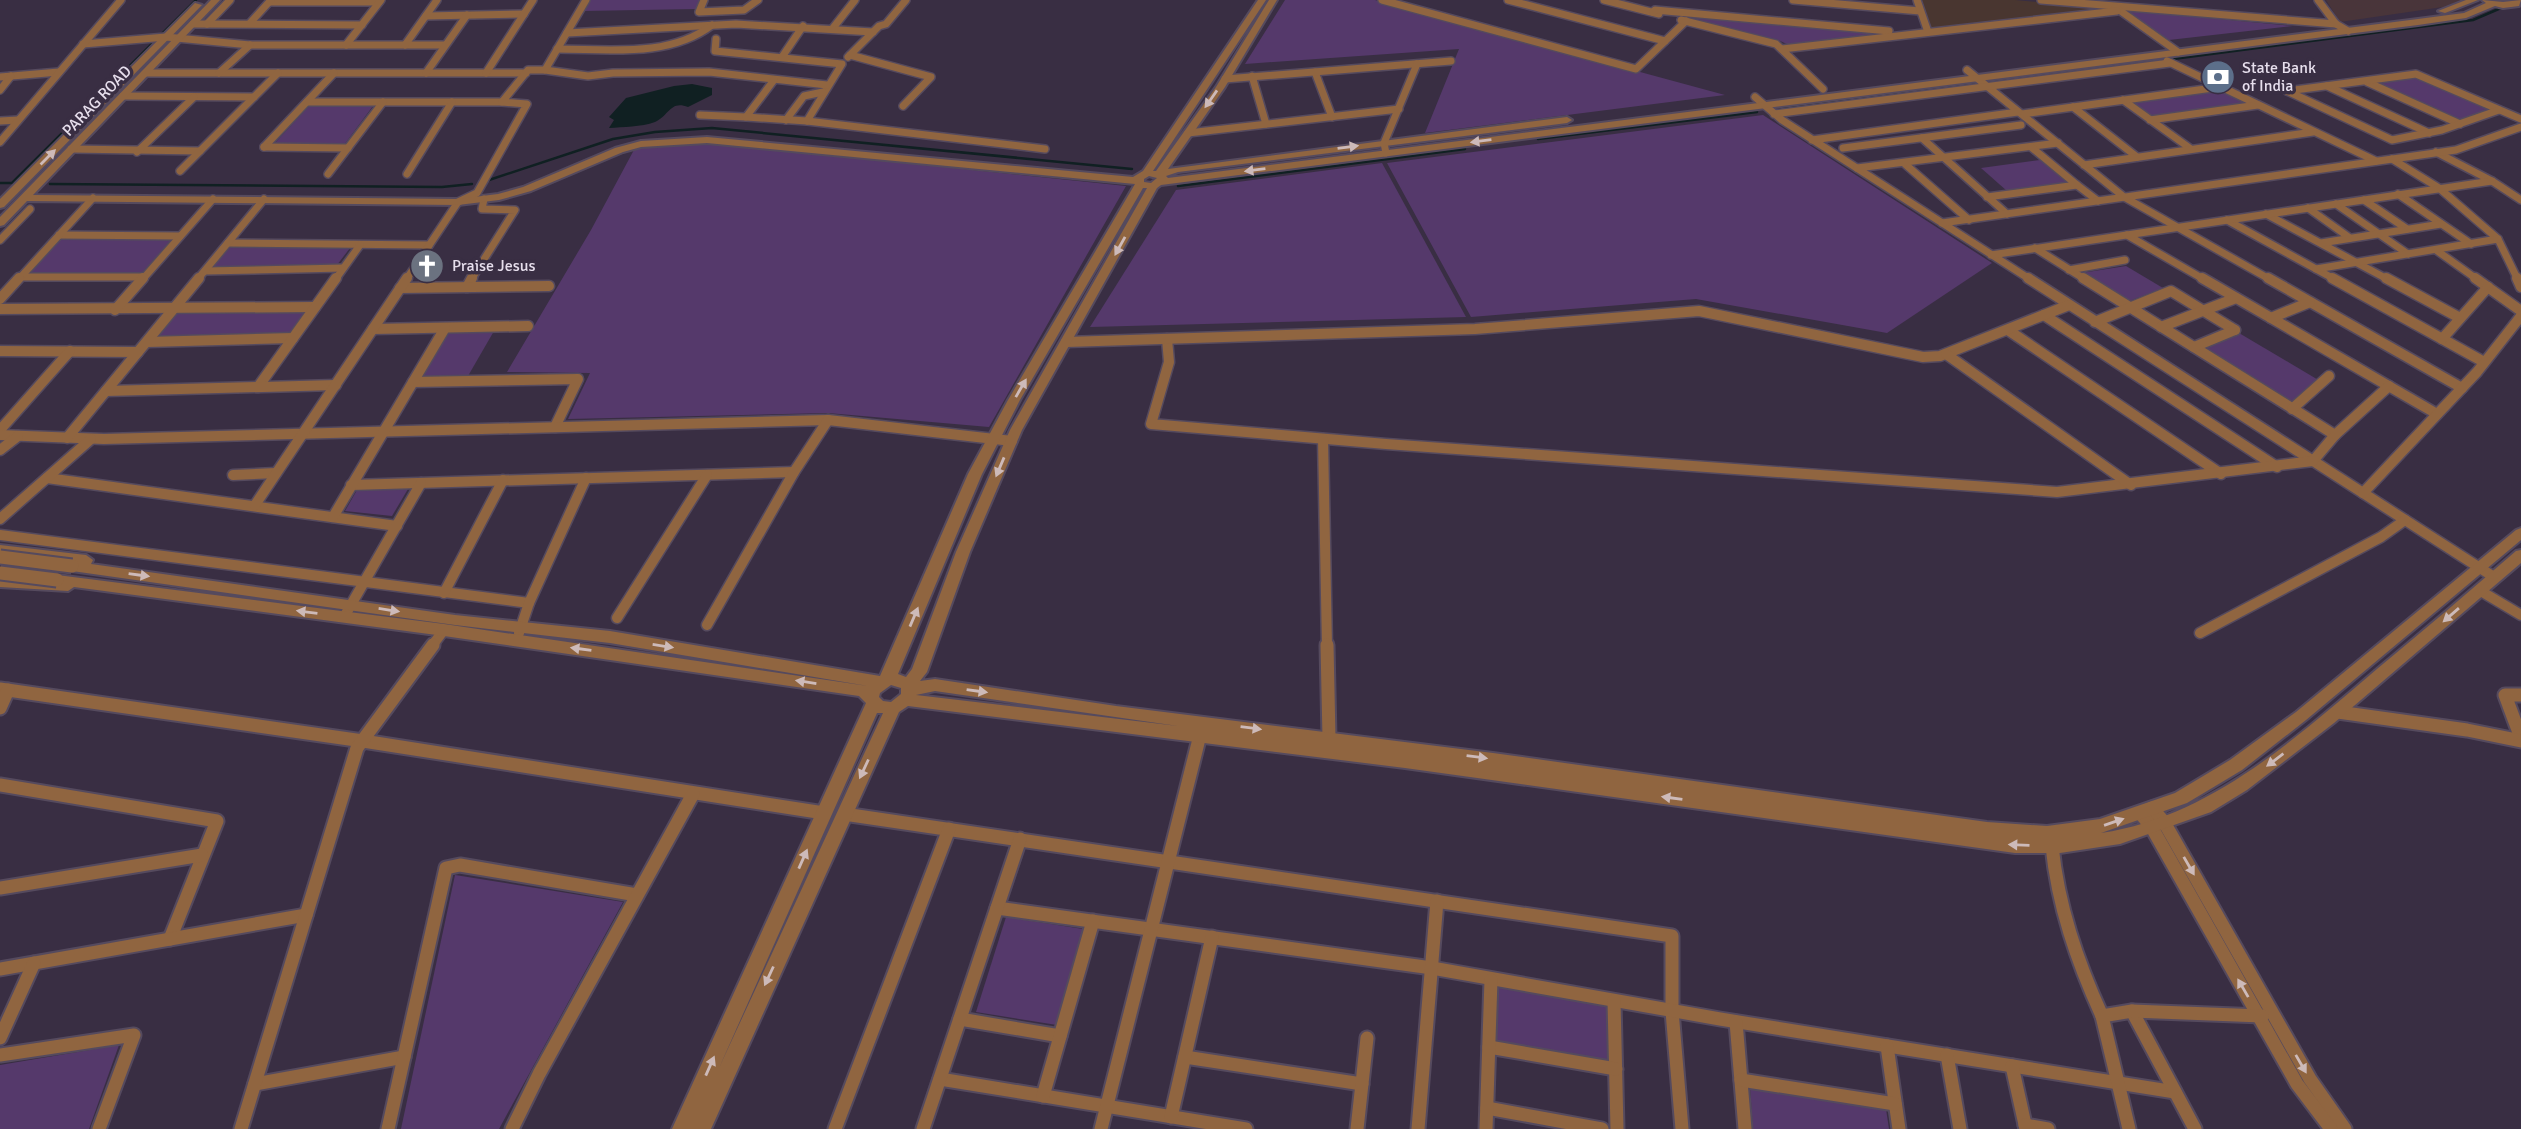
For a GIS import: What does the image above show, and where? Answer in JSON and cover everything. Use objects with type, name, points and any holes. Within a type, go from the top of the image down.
[{"type":"street","points":[[0,142],[121,0]]},
{"type":"street","name":"PARAG ROAD","points":[[1,203],[203,0]]},
{"type":"street","name":"PARAG ROAD","points":[[0,223],[216,0]]},
{"type":"street","points":[[207,24],[230,0]]},
{"type":"street","points":[[405,45],[437,0]]},
{"type":"street","points":[[486,73],[533,0],[539,0]]},
{"type":"street","points":[[545,69],[586,0]]},
{"type":"street","points":[[704,0],[699,12],[744,10],[758,0]]},
{"type":"street","points":[[736,24],[748,0]]},
{"type":"street","points":[[833,28],[855,0]]},
{"type":"street","points":[[807,121],[842,64],[873,32],[886,24],[906,0]]},
{"type":"street","points":[[682,1129],[824,814],[872,701],[873,689],[884,681],[975,474],[1150,179],[1262,0]]},
{"type":"street","points":[[701,1129],[844,814],[904,695],[919,672],[963,552],[1012,441],[1150,179],[1188,133],[1273,0]]},
{"type":"street","points":[[1382,0],[1636,69],[1686,21]]},
{"type":"street","points":[[1507,0],[1665,41]]},
{"type":"street","points":[[1604,0],[1776,44],[1823,89]]},
{"type":"street","points":[[1793,0],[1920,11]]},
{"type":"street","points":[[1917,0],[1928,32]]},
{"type":"street","points":[[2041,0],[2336,24]]},
{"type":"street","points":[[2186,0],[2193,13]]},
{"type":"street","points":[[2318,0],[2336,24],[2348,31]]},
{"type":"street","points":[[1759,101],[1823,89],[2440,11],[2474,0]]},
{"type":"street","points":[[250,23],[270,1],[380,1]]},
{"type":"street","points":[[346,45],[380,1]]},
{"type":"street","points":[[25,198],[458,202],[527,188],[619,150],[641,144],[682,141],[755,144],[1150,179],[1759,101],[1977,78],[2348,31],[2466,15],[2490,2],[2519,3]]},
{"type":"street","points":[[1782,49],[2115,6],[2178,52]]},
{"type":"street","points":[[1653,12],[1655,10],[1906,34]]},
{"type":"street","points":[[426,16],[524,14]]},
{"type":"street","points":[[426,73],[467,15]]},
{"type":"street","points":[[193,24],[362,25]]},
{"type":"street","points":[[567,33],[736,24],[873,32]]},
{"type":"street","points":[[557,49],[657,46],[694,40],[712,25]]},
{"type":"street","points":[[657,46],[662,26]]},
{"type":"street","points":[[782,57],[803,26]]},
{"type":"street","points":[[83,44],[166,37],[250,45],[445,46]]},
{"type":"street","points":[[716,39],[715,51],[842,64]]},
{"type":"street","points":[[219,73],[250,45]]},
{"type":"street","points":[[850,55],[931,77],[903,106]]},
{"type":"street","points":[[2155,55],[2376,161]]},
{"type":"street","points":[[1225,79],[1451,61]]},
{"type":"street","points":[[1774,114],[2170,63]]},
{"type":"street","points":[[1385,148],[1417,64]]},
{"type":"street","points":[[502,102],[528,70],[545,69],[588,76],[613,73],[709,72],[825,89]]},
{"type":"street","points":[[1967,70],[2124,197],[2462,388]]},
{"type":"street","points":[[0,78],[59,72]]},
{"type":"street","points":[[1315,72],[1332,117]]},
{"type":"street","points":[[146,73],[526,73]]},
{"type":"street","points":[[180,171],[278,73]]},
{"type":"street","points":[[334,74],[264,147],[348,148]]},
{"type":"street","points":[[2499,110],[2428,133],[2392,140],[2287,91],[2416,74],[2521,119]]},
{"type":"street","points":[[0,90],[11,76]]},
{"type":"street","points":[[1252,76],[1266,124]]},
{"type":"street","points":[[746,117],[774,80]]},
{"type":"street","points":[[2365,81],[2460,124]]},
{"type":"street","points":[[2327,86],[2428,133]]},
{"type":"street","points":[[1812,140],[2220,87]]},
{"type":"street","points":[[786,120],[804,96],[825,89]]},
{"type":"street","points":[[123,96],[254,97]]},
{"type":"street","points":[[137,152],[194,97]]},
{"type":"street","points":[[2123,100],[2191,149]]},
{"type":"street","points":[[1759,101],[1812,140],[2494,577]]},
{"type":"street","points":[[307,102],[527,104],[480,196],[482,209],[515,210],[467,287]]},
{"type":"street","points":[[328,174],[383,102]]},
{"type":"street","points":[[407,174],[452,102]]},
{"type":"street","points":[[2150,120],[2259,105]]},
{"type":"street","points":[[2073,107],[2137,157]]},
{"type":"street","points":[[1188,133],[1399,109]]},
{"type":"street","points":[[700,115],[807,121],[1045,149]]},
{"type":"street","points":[[0,121],[18,120]]},
{"type":"street","points":[[1843,148],[2021,125]]},
{"type":"street","points":[[1942,223],[2436,152],[2489,140],[2521,127]]},
{"type":"street","points":[[2084,164],[2314,132]]},
{"type":"street","points":[[1922,138],[2007,214]]},
{"type":"street","points":[[1857,169],[2058,143]]},
{"type":"street","points":[[2031,147],[2098,201]]},
{"type":"street","points":[[71,149],[200,151]]},
{"type":"street","points":[[2436,152],[2521,200]]},
{"type":"street","points":[[2392,159],[2439,188],[2498,239],[2521,287]]},
{"type":"street","points":[[1905,164],[1969,219]]},
{"type":"street","points":[[1992,255],[2491,181]]},
{"type":"street","points":[[23,182],[37,185],[480,196]]},
{"type":"street","points":[[1987,197],[2077,185]]},
{"type":"street","points":[[2398,194],[2471,244]]},
{"type":"street","points":[[0,299],[93,198]]},
{"type":"street","points":[[116,310],[213,199]]},
{"type":"street","points":[[67,438],[264,199]]},
{"type":"street","points":[[2364,200],[2407,229]]},
{"type":"street","points":[[255,505],[458,202]]},
{"type":"street","points":[[2336,204],[2408,254]]},
{"type":"street","points":[[2308,208],[2350,239]]},
{"type":"street","points":[[0,240],[30,209]]},
{"type":"street","points":[[2266,214],[2460,318]]},
{"type":"street","points":[[2227,220],[2484,362]]},
{"type":"street","points":[[2320,243],[2441,224]]},
{"type":"street","points":[[59,235],[180,236]]},
{"type":"street","points":[[2127,235],[2437,414]]},
{"type":"street","points":[[2316,269],[2498,239]]},
{"type":"street","points":[[229,243],[429,245]]},
{"type":"street","points":[[258,387],[360,245]]},
{"type":"street","points":[[2035,248],[2334,435]]},
{"type":"street","points":[[2363,493],[2462,388],[2521,314],[2436,250]]},
{"type":"street","points":[[2069,270],[2125,260]]},
{"type":"street","points":[[205,271],[343,268]]},
{"type":"street","points":[[20,277],[144,277]]},
{"type":"street","points":[[400,288],[549,286]]},
{"type":"street","points":[[2442,339],[2488,287]]},
{"type":"street","points":[[2095,322],[2171,291],[2235,330],[2194,347]]},
{"type":"street","points":[[2161,327],[2236,298]]},
{"type":"street","points":[[2271,318],[2309,302]]},
{"type":"street","points":[[1066,342],[1475,329],[1699,311],[1923,356],[1946,354],[2069,305]]},
{"type":"street","points":[[0,309],[315,307]]},
{"type":"street","points":[[2044,315],[2277,467]]},
{"type":"street","points":[[373,329],[527,326]]},
{"type":"street","points":[[333,517],[445,328]]},
{"type":"street","points":[[2008,330],[2221,474]]},
{"type":"street","points":[[146,342],[293,338]]},
{"type":"street","points":[[1167,339],[1169,362],[1151,424],[2057,492],[2313,461],[2334,435],[2389,386]]},
{"type":"street","points":[[0,351],[138,352]]},
{"type":"street","points":[[70,351],[0,432],[18,436],[91,439],[828,421],[1012,441]]},
{"type":"street","points":[[1946,354],[2131,485]]},
{"type":"street","points":[[2292,409],[2329,376]]},
{"type":"street","points":[[413,382],[578,379],[555,427]]},
{"type":"street","points":[[106,391],[336,385]]},
{"type":"street","points":[[707,625],[793,472],[828,421]]},
{"type":"street","points":[[0,450],[18,436]]},
{"type":"street","points":[[0,519],[91,439]]},
{"type":"street","points":[[1323,439],[1329,738]]},
{"type":"street","points":[[351,485],[793,472]]},
{"type":"street","points":[[233,475],[276,473]]},
{"type":"street","points":[[617,618],[707,475]]},
{"type":"street","points":[[47,478],[397,526]]},
{"type":"street","points":[[519,634],[529,603],[586,478]]},
{"type":"street","points":[[444,593],[503,480]]},
{"type":"street","points":[[348,610],[421,483]]},
{"type":"street","points":[[2200,633],[2381,537],[2405,520]]},
{"type":"street","points":[[1201,728],[1758,804],[1987,829],[2047,833],[2100,827],[2181,799],[2236,765],[2301,716],[2521,533]]},
{"type":"street","points":[[0,535],[363,584],[529,603]]},
{"type":"street","points":[[0,573],[42,540]]},
{"type":"street","points":[[0,550],[106,562],[115,572]]},
{"type":"street","points":[[0,557],[519,634],[863,691],[872,701],[885,708],[904,695],[1022,717],[1329,738],[2015,846],[2052,846],[2120,838],[2205,807],[2241,785],[2338,712],[2521,555]]},
{"type":"street","points":[[0,573],[90,585],[348,610],[444,630],[610,637],[884,681],[902,680],[904,695]]},
{"type":"street","points":[[0,582],[52,587],[90,585]]},
{"type":"street","points":[[2479,590],[2521,615]]},
{"type":"street","points":[[241,1129],[357,748],[444,630]]},
{"type":"street","points":[[0,708],[4,689],[363,741],[824,814]]},
{"type":"street","points":[[2521,695],[2505,695],[2521,740]]},
{"type":"street","points":[[2338,712],[2521,740]]},
{"type":"street","points":[[1101,1129],[1201,728]]},
{"type":"street","points":[[0,785],[217,821],[170,939]]},
{"type":"street","points":[[512,1129],[539,1074],[692,794]]},
{"type":"street","points":[[2146,811],[2157,824],[2310,1079],[2345,1129]]},
{"type":"street","points":[[844,814],[1672,936],[1672,1011],[1682,1129]]},
{"type":"street","points":[[2157,824],[2297,1084],[2331,1129]]},
{"type":"street","points":[[835,1129],[949,829]]},
{"type":"street","points":[[923,1129],[1020,839]]},
{"type":"street","points":[[2052,846],[2061,914],[2102,1016],[2129,1129]]},
{"type":"street","points":[[0,888],[202,855]]},
{"type":"street","points":[[388,1129],[446,868],[460,865],[637,895]]},
{"type":"street","points":[[1418,1129],[1437,901]]},
{"type":"street","points":[[997,908],[1432,968],[1736,1022],[2175,1091]]},
{"type":"street","points":[[0,969],[306,915]]},
{"type":"street","points":[[1043,1096],[1093,921]]},
{"type":"street","points":[[1171,1117],[1212,937]]},
{"type":"street","points":[[0,1038],[34,963]]},
{"type":"street","points":[[1486,1129],[1491,980]]},
{"type":"street","points":[[1614,1001],[1617,1129]]},
{"type":"street","points":[[2102,1016],[2132,1011],[2275,1017]]},
{"type":"street","points":[[2132,1011],[2195,1129]]},
{"type":"street","points":[[960,1019],[1060,1036]]},
{"type":"street","points":[[1736,1022],[1745,1129]]},
{"type":"street","points":[[0,1055],[134,1035],[99,1129]]},
{"type":"street","points":[[1357,1129],[1367,1038]]},
{"type":"street","points":[[1887,1046],[1899,1129]]},
{"type":"street","points":[[1489,1047],[1616,1069]]},
{"type":"street","points":[[1947,1055],[1960,1129]]},
{"type":"street","points":[[1185,1057],[1362,1084]]},
{"type":"street","points":[[255,1084],[404,1058]]},
{"type":"street","points":[[2012,1066],[2025,1127],[2048,1129]]},
{"type":"street","points":[[940,1079],[1246,1129]]},
{"type":"street","points":[[1741,1080],[1895,1104]]},
{"type":"street","points":[[1487,1108],[1602,1129]]},
{"type":"shaded area","points":[[589,0],[702,0],[697,9],[583,11]]},
{"type":"shaded area","points":[[1285,0],[1375,0],[1725,95],[1425,133],[1459,49],[1245,64]]},
{"type":"shaded area","points":[[1922,0],[2015,0],[2092,7],[2093,10],[1930,29]]},
{"type":"shaded area","points":[[2326,0],[2461,0],[2443,7],[2340,22]]},
{"type":"shaded area","points":[[2124,10],[2293,26],[2169,40]]},
{"type":"shaded area","points":[[1663,13],[1887,33],[1789,45],[1778,40]]},
{"type":"shaded area","points":[[2418,77],[2491,109],[2457,120],[2373,83]]},
{"type":"shaded area","points":[[692,84],[712,88],[712,95],[688,107],[673,107],[655,122],[609,128],[614,120],[609,117],[626,98]]},
{"type":"shaded area","points":[[2222,90],[2250,103],[2151,117],[2131,102]]},
{"type":"shaded area","points":[[310,105],[373,106],[344,145],[274,144]]},
{"type":"shaded area","points":[[1763,115],[1992,263],[1887,333],[1696,299],[1471,317],[1387,163]]},
{"type":"shaded area","points":[[668,144],[735,145],[1126,186],[989,427],[828,413],[568,419],[590,373],[507,372],[591,230],[635,148]]},
{"type":"shaded area","points":[[2040,160],[2068,182],[2007,191],[1981,168]]},
{"type":"shaded area","points":[[1382,163],[1466,317],[1090,327],[1176,190]]},
{"type":"shaded area","points":[[61,239],[171,240],[142,273],[29,274]]},
{"type":"shaded area","points":[[231,246],[350,248],[337,265],[213,267]]},
{"type":"shaded area","points":[[2126,266],[2163,288],[2127,302],[2081,273]]},
{"type":"shaded area","points":[[306,310],[289,334],[157,338],[176,314]]},
{"type":"shaded area","points":[[494,331],[468,376],[422,377],[449,332]]},
{"type":"shaded area","points":[[2239,333],[2320,381],[2293,405],[2200,348]]},
{"type":"shaded area","points":[[408,489],[392,516],[345,511],[357,490]]},
{"type":"shaded area","points":[[455,875],[623,902],[499,1129],[401,1129]]},
{"type":"shaded area","points":[[1006,917],[1083,929],[1057,1025],[976,1012]]},
{"type":"shaded area","points":[[1498,987],[1610,1005],[1610,1061],[1495,1042]]},
{"type":"shaded area","points":[[119,1045],[89,1129],[0,1129],[0,1065]]},
{"type":"shaded area","points":[[1750,1088],[1886,1109],[1889,1129],[1753,1129]]},
{"type":"waterway","points":[[0,183],[12,183],[196,0]]},
{"type":"waterway","points":[[2173,59],[2473,20],[2501,8]]},
{"type":"waterway","points":[[1992,82],[2157,61]]},
{"type":"waterway","points":[[1780,109],[1975,84]]},
{"type":"waterway","points":[[1538,139],[1757,112]]},
{"type":"waterway","points":[[489,180],[613,139],[655,132],[712,128],[1132,169]]},
{"type":"waterway","points":[[1178,186],[1465,149]]},
{"type":"waterway","points":[[50,184],[442,187],[472,184]]},
{"type":"place","name":"State Bank of India","points":[[2218,77]]},
{"type":"place","name":"Praise Jesus","points":[[427,266]]}]
